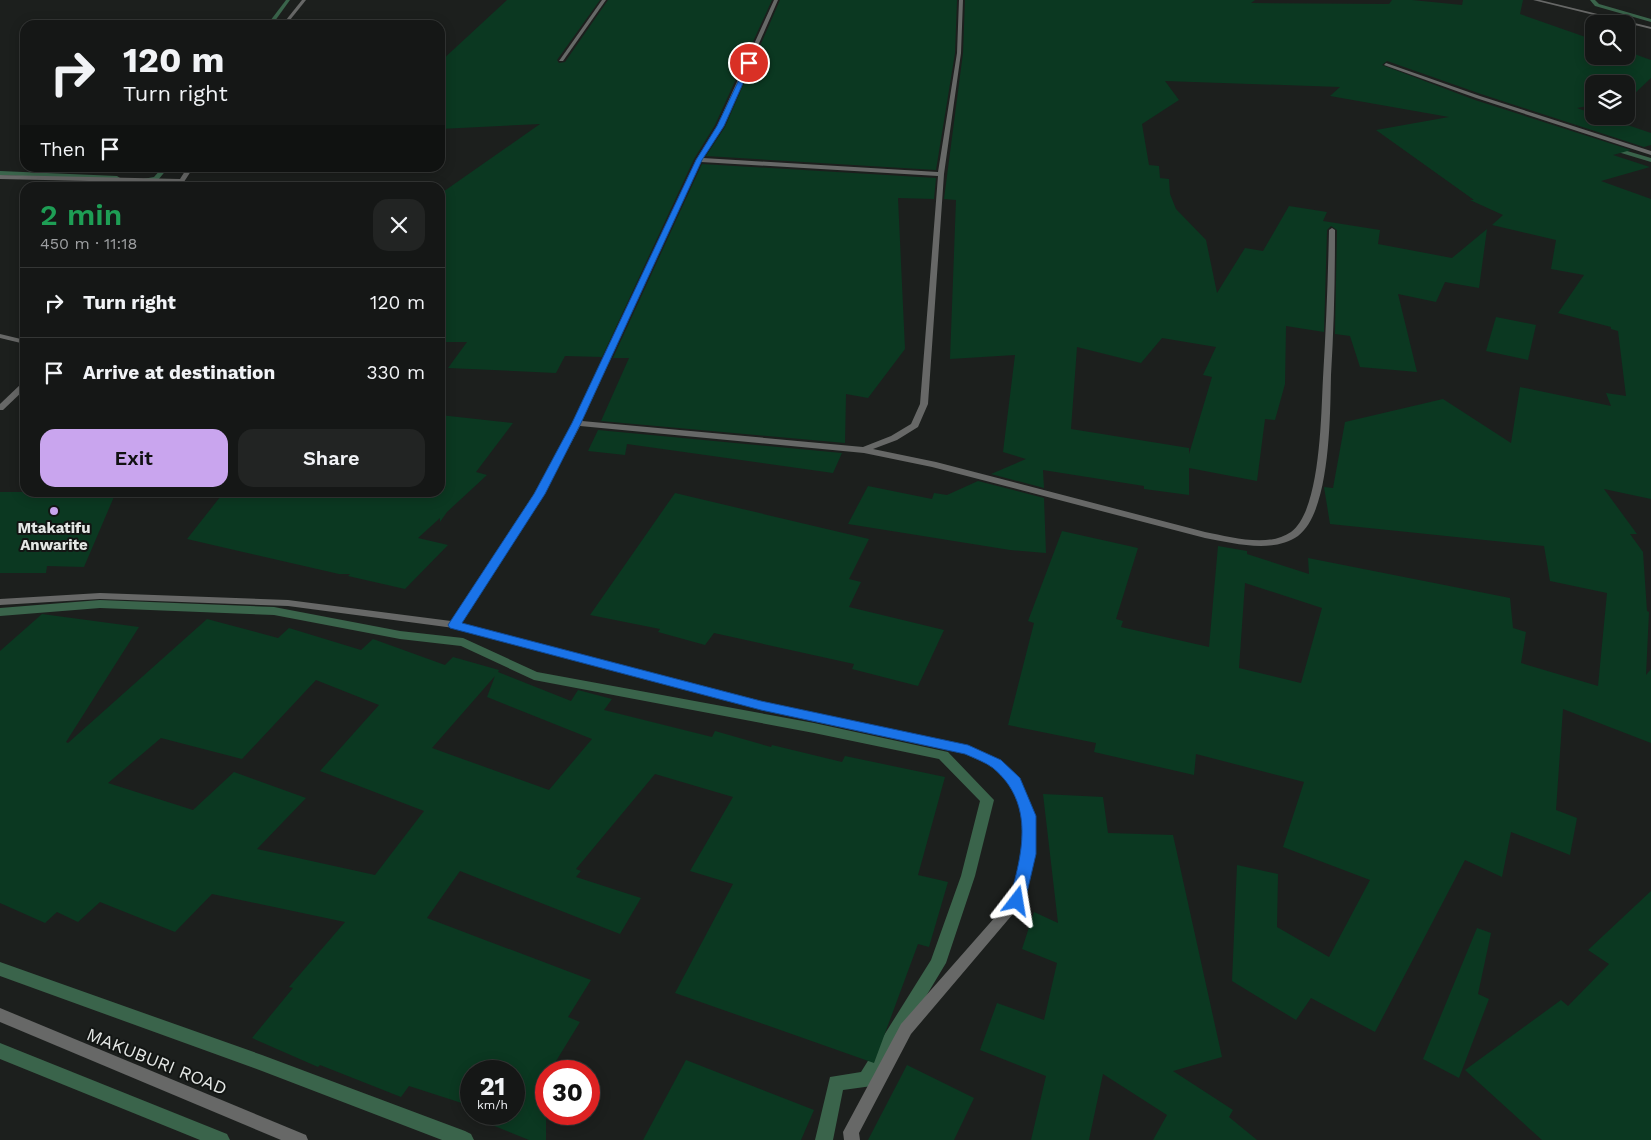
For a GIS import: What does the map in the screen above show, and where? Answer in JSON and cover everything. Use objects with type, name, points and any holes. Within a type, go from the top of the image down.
[{"type":"street","points":[[288,20],[304,0]]},
{"type":"street","points":[[561,60],[604,0]]},
{"type":"street","points":[[454,625],[539,494],[576,423],[699,160],[720,126],[776,0]]},
{"type":"street","points":[[864,450],[894,438],[915,424],[924,404],[941,174],[959,53],[961,0]]},
{"type":"street","points":[[1535,0],[1651,28]]},
{"type":"street","points":[[1386,64],[1460,91],[1651,153]]},
{"type":"street","points":[[699,160],[941,174]]},
{"type":"street","points":[[0,176],[126,182]]},
{"type":"street","points":[[576,423],[864,450],[934,464],[1205,535],[1272,542],[1293,534],[1306,521],[1313,504],[1320,470],[1326,416],[1332,230]]},
{"type":"street","points":[[0,336],[20,341]]},
{"type":"street","points":[[0,408],[20,390]]},
{"type":"street","points":[[0,602],[100,596],[288,603],[454,625],[761,705],[968,750],[996,763],[1015,782],[1029,816],[1029,854],[1017,901],[906,1029],[851,1132],[852,1140]]},
{"type":"street","name":"MAKUBURI ROAD","points":[[0,1015],[300,1140]]},
{"type":"building","points":[[507,0],[600,0],[557,60],[559,63],[565,62],[608,0],[772,0],[715,125],[694,159],[602,357],[565,356],[556,373],[448,368],[467,342],[445,342],[445,190],[540,124],[445,129],[445,57]]},
{"type":"building","points":[[780,0],[957,0],[955,53],[936,170],[706,156],[725,127]]},
{"type":"building","points":[[965,0],[1255,0],[1251,3],[1389,4],[1392,0],[1412,0],[1462,5],[1463,0],[1523,0],[1520,14],[1585,37],[1585,65],[1635,65],[1635,54],[1651,60],[1651,78],[1635,93],[1635,75],[1585,75],[1585,107],[1577,108],[1585,111],[1585,125],[1627,125],[1651,133],[1651,145],[1644,147],[1387,61],[1382,65],[1475,100],[1631,150],[1613,155],[1650,167],[1601,181],[1651,199],[1651,499],[1604,489],[1637,534],[1630,534],[1643,552],[1647,611],[1649,612],[1646,675],[1651,669],[1651,743],[1563,709],[1556,810],[1577,818],[1570,855],[1511,832],[1502,877],[1465,860],[1375,1032],[1311,998],[1296,1020],[1232,981],[1237,865],[1278,874],[1277,927],[1329,957],[1370,880],[1283,847],[1304,782],[1196,754],[1194,775],[1094,752],[1096,743],[1008,725],[1034,623],[1028,621],[1062,531],[1138,548],[1116,619],[1123,621],[1121,627],[1209,647],[1218,546],[1247,551],[1247,554],[1309,574],[1308,558],[1510,598],[1513,628],[1526,632],[1521,663],[1598,686],[1607,593],[1550,581],[1544,546],[1330,524],[1324,487],[1333,488],[1345,422],[1443,399],[1511,443],[1520,387],[1611,406],[1606,393],[1626,396],[1618,331],[1611,329],[1611,327],[1558,313],[1584,275],[1551,269],[1556,240],[1492,225],[1503,215],[1470,200],[1474,200],[1376,130],[1449,117],[1330,96],[1340,87],[1165,81],[1179,100],[1142,124],[1149,165],[1159,166],[1160,178],[1169,179],[1170,194],[1176,209],[1206,240],[1217,293],[1245,248],[1263,251],[1289,206],[1327,212],[1323,221],[1380,230],[1378,244],[1452,258],[1487,229],[1479,288],[1445,282],[1436,302],[1398,294],[1417,372],[1360,367],[1350,336],[1335,334],[1337,230],[1331,226],[1327,230],[1324,332],[1286,326],[1285,384],[1275,420],[1265,419],[1257,481],[1189,468],[1189,495],[1144,489],[1144,486],[1043,470],[1044,488],[991,474],[1026,459],[1003,452],[1015,355],[950,359],[956,200],[944,199],[963,53]],"holes":[[[1162,338],[1216,347],[1203,375],[1212,377],[1189,454],[1189,448],[1071,429],[1077,347],[1141,363]],[[1245,583],[1322,608],[1301,683],[1239,668]]]},
{"type":"building","points":[[702,164],[936,178],[934,199],[898,198],[905,349],[868,398],[846,394],[845,443],[601,421],[629,358],[613,358]]},
{"type":"building","points":[[1496,317],[1536,325],[1528,360],[1486,351]]},
{"type":"building","points":[[445,416],[513,423],[476,472],[487,475],[447,512],[440,522],[440,518],[418,538],[448,545],[405,589],[348,576],[350,574],[339,574],[187,539],[220,497],[445,497]]},
{"type":"building","points":[[598,430],[842,453],[833,473],[627,444],[625,455],[588,451]]},
{"type":"building","points":[[978,481],[1044,498],[1046,553],[1010,550],[848,524],[868,486],[932,499],[934,493],[947,495]]},
{"type":"building","name":"Mtakatifu Anwarite","points":[[0,492],[20,492],[20,497],[114,497],[84,567],[47,566],[46,573],[0,573]]},
{"type":"building","points":[[675,493],[869,539],[849,579],[861,582],[849,607],[944,630],[918,686],[852,669],[854,664],[714,633],[705,645],[658,632],[660,629],[590,615]]},
{"type":"building","points":[[42,614],[139,627],[66,742],[68,743],[207,619],[278,638],[289,628],[361,650],[373,639],[445,665],[453,657],[499,670],[498,672],[571,701],[578,690],[612,699],[604,710],[712,737],[715,731],[771,747],[772,745],[842,762],[845,756],[945,777],[918,875],[948,882],[929,947],[918,944],[874,1063],[675,993],[733,884],[690,871],[733,797],[655,774],[576,869],[581,871],[576,877],[641,898],[620,934],[460,871],[427,918],[591,980],[568,1017],[580,1022],[557,1060],[535,1060],[535,1125],[546,1125],[546,1140],[529,1140],[492,1125],[525,1125],[525,1060],[460,1060],[460,1102],[409,1086],[401,1097],[320,1065],[318,1067],[252,1038],[293,988],[289,987],[345,922],[212,894],[175,932],[100,902],[78,922],[57,912],[45,923],[0,903],[0,651]],"holes":[[[495,676],[487,697],[592,739],[549,790],[432,748]],[[316,680],[379,705],[320,771],[424,811],[375,875],[257,849],[306,798],[234,772],[193,810],[108,783],[161,738],[242,759]]]},
{"type":"building","points":[[1043,794],[1103,797],[1108,833],[1173,835],[1222,1057],[1173,1071],[1233,1110],[1229,1117],[1257,1140],[1153,1140],[1167,1115],[1103,1074],[1089,1140],[1031,1140],[1046,1076],[980,1050],[997,1003],[1044,1020],[1057,963],[1022,949],[1034,912],[1058,923]]},
{"type":"building","points":[[1651,891],[1651,1140],[1542,1140],[1465,1070],[1561,1000],[1568,1006],[1609,964],[1588,950]]},
{"type":"building","points":[[1477,928],[1491,933],[1478,994],[1489,999],[1459,1078],[1423,1059]]},
{"type":"building","points":[[686,1060],[814,1110],[801,1140],[643,1140]]},
{"type":"building","points":[[907,1065],[974,1098],[954,1140],[868,1140]]},
{"type":"waterway","points":[[273,20],[288,0]]},
{"type":"waterway","points":[[1592,0],[1597,5],[1651,21]]},
{"type":"waterway","points":[[1610,148],[1651,160]]},
{"type":"waterway","points":[[146,179],[156,179],[162,172]]},
{"type":"waterway","points":[[0,173],[117,178]]},
{"type":"waterway","points":[[110,181],[126,182]]},
{"type":"waterway","points":[[0,612],[100,604],[274,611],[400,635],[463,642],[534,676],[814,728],[943,755],[987,800],[968,876],[938,963],[866,1080],[836,1083],[824,1140]]},
{"type":"waterway","points":[[0,969],[262,1063],[465,1140]]},
{"type":"waterway","points":[[0,1051],[221,1140]]},
{"type":"place","name":"Mtakatifu Anwarite","points":[[54,511]]},
{"type":"route","points":[[749,63],[720,126],[699,160],[576,423],[539,494],[454,625],[761,705],[968,750],[982,756],[996,763],[1015,782],[1029,816],[1029,854],[1017,901]]}]
